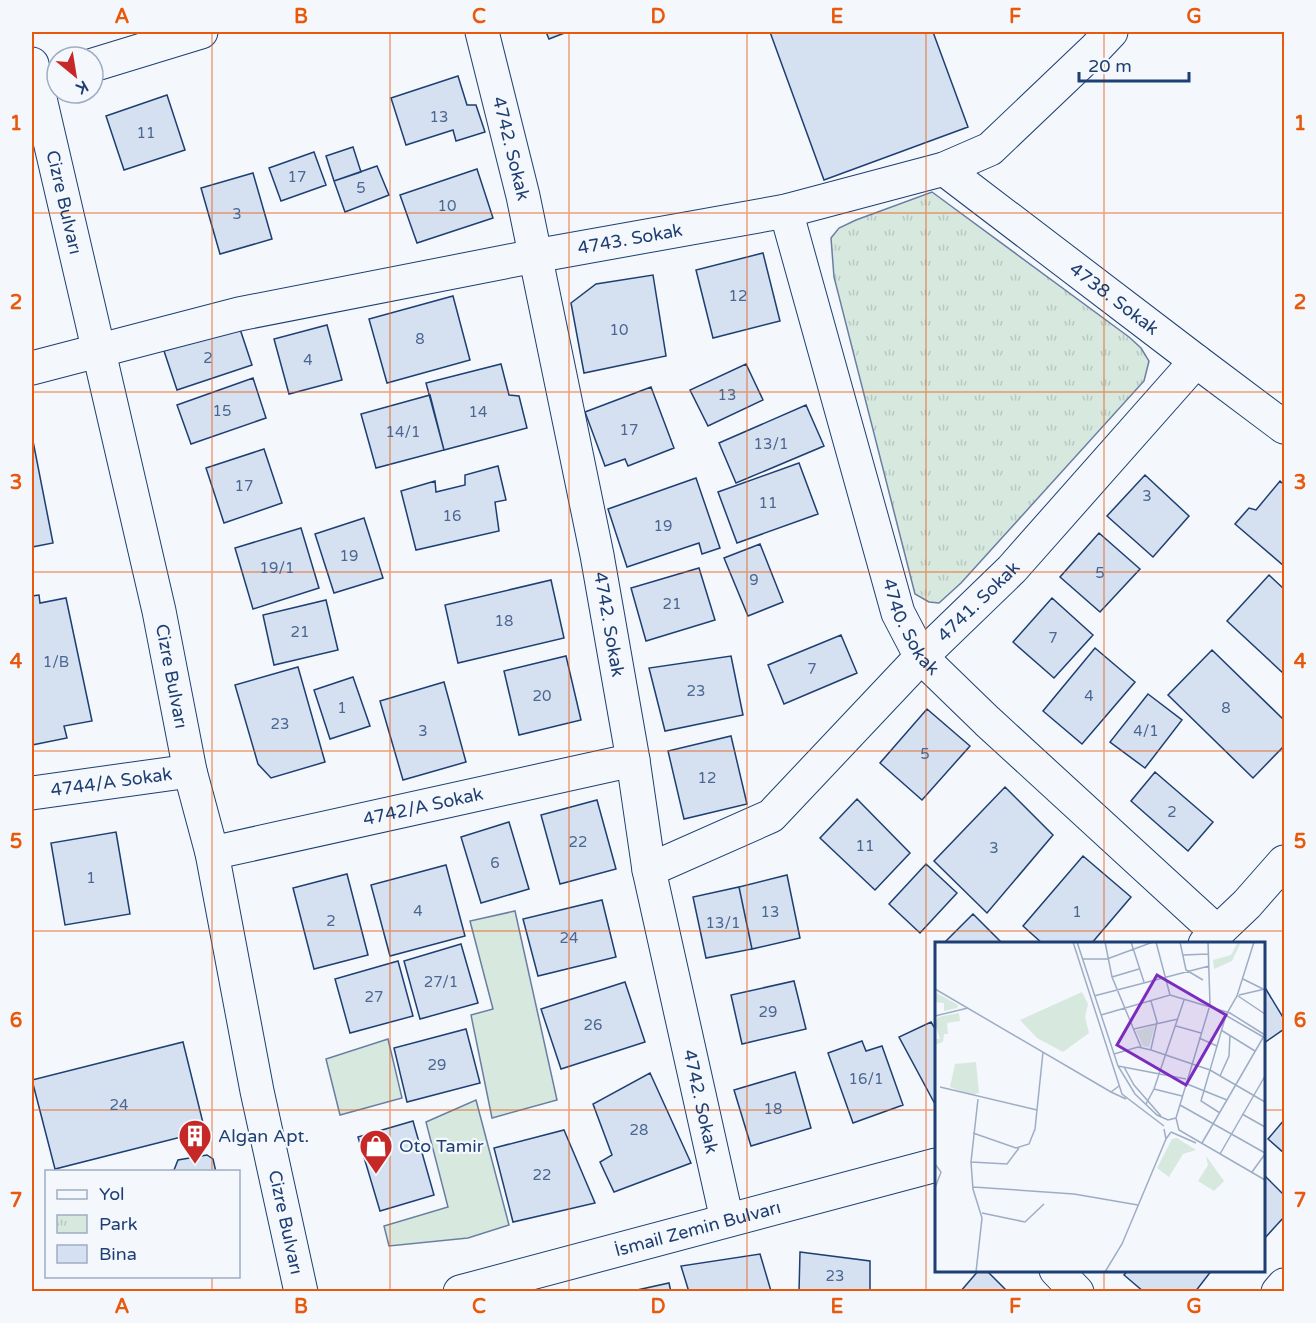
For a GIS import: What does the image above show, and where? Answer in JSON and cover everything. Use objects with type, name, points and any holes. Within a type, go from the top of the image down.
[{"type":"street","points":[[105,61],[201,32]]},
{"type":"street","name":"4742. Sokak","points":[[482,32],[523,196],[597,555],[633,760],[649,870],[727,1220]]},
{"type":"street","name":"4743. Sokak","points":[[32,368],[239,314],[535,256],[786,211],[944,169],[990,149],[1112,32]]},
{"type":"street","name":"Cizre Bulvarı","points":[[41,74],[99,352],[159,611],[190,771],[212,852],[257,1090],[291,1290]]},
{"type":"street","name":"4738. Sokak","points":[[944,169],[1284,427]]},
{"type":"street","name":"4740. Sokak","points":[[786,211],[898,614],[921,657],[1211,938]]},
{"type":"street","name":"4741. Sokak","points":[[649,870],[771,816],[921,657],[1012,569],[1196,361]]},
{"type":"street","name":"4742/A Sokak","points":[[212,852],[633,760]]},
{"type":"street","name":"4744/A Sokak","points":[[32,794],[190,771]]},
{"type":"street","points":[[1211,938],[1247,904],[1284,862]]},
{"type":"street","name":"İsmail Zemin Bulvarı","points":[[460,1292],[935,1165]]},
{"type":"street","points":[[1058,1272],[1077,1292]]},
{"type":"street","points":[[1278,1292],[1284,1285]]},
{"type":"green space","points":[[932,192],[1129,337],[1141,348],[1149,361],[1144,381],[961,583],[939,603],[929,602],[915,594],[834,277],[831,238],[839,228],[856,220]]},
{"type":"green space","points":[[515,911],[557,1100],[492,1118],[471,1015],[493,1009],[470,921]]},
{"type":"green space","points":[[388,1039],[402,1098],[340,1115],[326,1059]]},
{"type":"green space","points":[[476,1100],[509,1225],[468,1238],[389,1246],[384,1226],[448,1207],[426,1122]]},
{"type":"building","points":[[546,32],[567,32],[549,39]]},
{"type":"building","points":[[770,32],[933,32],[968,127],[824,180]]},
{"type":"building","points":[[458,76],[467,105],[476,105],[485,132],[456,141],[453,130],[406,145],[391,98]]},
{"type":"building","points":[[167,95],[185,150],[124,170],[106,116]]},
{"type":"building","points":[[353,147],[361,172],[334,181],[326,156]]},
{"type":"building","points":[[314,152],[326,185],[281,201],[269,168]]},
{"type":"building","points":[[377,166],[389,195],[345,212],[334,181]]},
{"type":"building","points":[[477,169],[493,218],[417,243],[400,195]]},
{"type":"building","points":[[253,173],[272,239],[220,254],[201,188]]},
{"type":"building","points":[[763,253],[780,321],[713,338],[696,270]]},
{"type":"building","points":[[653,275],[666,356],[584,373],[571,303],[596,284]]},
{"type":"building","points":[[453,296],[470,360],[387,383],[369,319]]},
{"type":"building","points":[[327,325],[342,380],[289,394],[274,339]]},
{"type":"building","points":[[239,326],[252,365],[177,390],[164,351]]},
{"type":"building","points":[[501,364],[509,395],[519,396],[527,428],[444,450],[426,383]]},
{"type":"building","points":[[746,364],[763,400],[708,426],[690,390]]},
{"type":"building","points":[[253,378],[266,418],[191,444],[177,405]]},
{"type":"building","points":[[651,387],[674,448],[628,466],[625,459],[605,466],[585,412]]},
{"type":"building","points":[[430,395],[444,450],[376,468],[361,414]]},
{"type":"building","points":[[806,405],[824,446],[736,483],[719,443]]},
{"type":"building","points":[[32,436],[53,543],[32,547]]},
{"type":"building","points":[[264,449],[282,503],[224,523],[206,468]]},
{"type":"building","points":[[799,463],[818,514],[737,543],[718,492]]},
{"type":"building","points":[[498,466],[506,500],[495,502],[499,531],[416,550],[401,491],[435,481],[436,492],[465,485],[465,475]]},
{"type":"building","points":[[1145,475],[1189,516],[1153,557],[1107,516]]},
{"type":"building","points":[[696,478],[720,548],[702,554],[699,543],[627,567],[608,509]]},
{"type":"building","points":[[1280,481],[1284,485],[1284,566],[1235,524],[1249,508],[1256,510]]},
{"type":"building","points":[[364,518],[383,578],[334,593],[315,534]]},
{"type":"building","points":[[301,528],[319,588],[253,609],[235,548]]},
{"type":"building","points":[[1099,533],[1140,569],[1100,612],[1060,577]]},
{"type":"building","points":[[760,544],[783,602],[748,616],[724,558]]},
{"type":"building","points":[[699,568],[715,620],[646,641],[631,588]]},
{"type":"building","points":[[1269,575],[1284,589],[1284,674],[1227,621]]},
{"type":"building","points":[[551,580],[564,638],[458,663],[445,605]]},
{"type":"building","points":[[39,595],[40,603],[66,598],[92,721],[64,726],[67,738],[32,745],[32,596]]},
{"type":"building","points":[[1052,598],[1093,635],[1054,678],[1013,642]]},
{"type":"building","points":[[326,600],[338,650],[274,665],[263,615]]},
{"type":"building","points":[[841,635],[857,673],[784,704],[768,665]]},
{"type":"building","points":[[1095,648],[1135,682],[1082,744],[1043,711]]},
{"type":"building","points":[[1212,650],[1284,720],[1284,746],[1253,778],[1168,695]]},
{"type":"building","points":[[566,656],[581,720],[519,735],[504,671]]},
{"type":"building","points":[[731,656],[743,715],[665,731],[649,668]]},
{"type":"building","points":[[298,667],[325,762],[271,778],[258,764],[235,685]]},
{"type":"building","points":[[353,677],[370,726],[330,739],[314,690]]},
{"type":"building","points":[[444,682],[466,762],[403,780],[380,701]]},
{"type":"building","points":[[1148,694],[1182,720],[1145,768],[1110,742]]},
{"type":"building","points":[[927,709],[970,746],[922,800],[880,763]]},
{"type":"building","points":[[731,736],[747,804],[684,819],[668,751]]},
{"type":"building","points":[[1155,772],[1213,822],[1188,851],[1131,801]]},
{"type":"building","points":[[1005,787],[1053,835],[987,913],[934,861]]},
{"type":"building","points":[[857,799],[910,853],[875,890],[820,838]]},
{"type":"building","points":[[597,800],[616,869],[560,884],[541,815]]},
{"type":"building","points":[[509,822],[529,889],[481,903],[461,837]]},
{"type":"building","points":[[116,832],[130,914],[65,925],[51,843]]},
{"type":"building","points":[[1083,856],[1131,897],[1093,942],[1041,942],[1023,926]]},
{"type":"building","points":[[926,864],[957,893],[920,933],[889,904]]},
{"type":"building","points":[[446,865],[465,936],[390,956],[371,885]]},
{"type":"building","points":[[347,874],[368,955],[314,969],[293,888]]},
{"type":"building","points":[[787,875],[800,938],[752,949],[739,887]]},
{"type":"building","points":[[739,887],[752,949],[706,958],[693,897]]},
{"type":"building","points":[[602,900],[616,957],[538,976],[523,919]]},
{"type":"building","points":[[973,914],[1001,942],[945,942]]},
{"type":"building","points":[[461,944],[478,1003],[420,1019],[404,961]]},
{"type":"building","points":[[398,961],[413,1016],[350,1033],[335,979]]},
{"type":"building","points":[[794,981],[806,1029],[742,1044],[731,995]]},
{"type":"building","points":[[625,982],[645,1042],[561,1069],[541,1009]]},
{"type":"building","points":[[1265,988],[1284,1019],[1284,1029],[1265,1042]]},
{"type":"building","points":[[931,1022],[935,1028],[935,1104],[899,1037]]},
{"type":"building","points":[[466,1029],[480,1083],[407,1102],[394,1048]]},
{"type":"building","points":[[862,1041],[866,1051],[882,1046],[903,1105],[853,1123],[828,1053]]},
{"type":"building","points":[[183,1042],[205,1131],[55,1169],[32,1080]]},
{"type":"building","points":[[795,1072],[811,1128],[751,1146],[734,1090]]},
{"type":"building","points":[[650,1073],[691,1163],[614,1192],[600,1162],[612,1155],[593,1104]]},
{"type":"building","points":[[1284,1120],[1284,1153],[1268,1139]]},
{"type":"building","points":[[413,1121],[434,1195],[380,1211],[358,1137]]},
{"type":"building","points":[[564,1130],[595,1203],[513,1222],[494,1148]]},
{"type":"building","name":"Algan Apt.","points":[[207,1155],[213,1159],[216,1170],[174,1170],[178,1160]]},
{"type":"building","points":[[1265,1176],[1284,1195],[1284,1217],[1265,1238]]},
{"type":"building","points":[[800,1252],[870,1261],[870,1292],[799,1292]]},
{"type":"building","points":[[760,1254],[771,1291],[689,1292],[681,1266]]},
{"type":"building","points":[[977,1272],[988,1272],[1008,1292],[960,1292]]},
{"type":"building","points":[[1126,1272],[1210,1272],[1195,1292],[1144,1292],[1124,1275]]},
{"type":"building","points":[[669,1283],[671,1292],[628,1292]]},
{"type":"place","name":"Algan Apt.","points":[[195,1165]]},
{"type":"place","name":"Oto Tamir","points":[[376,1175]]}]
